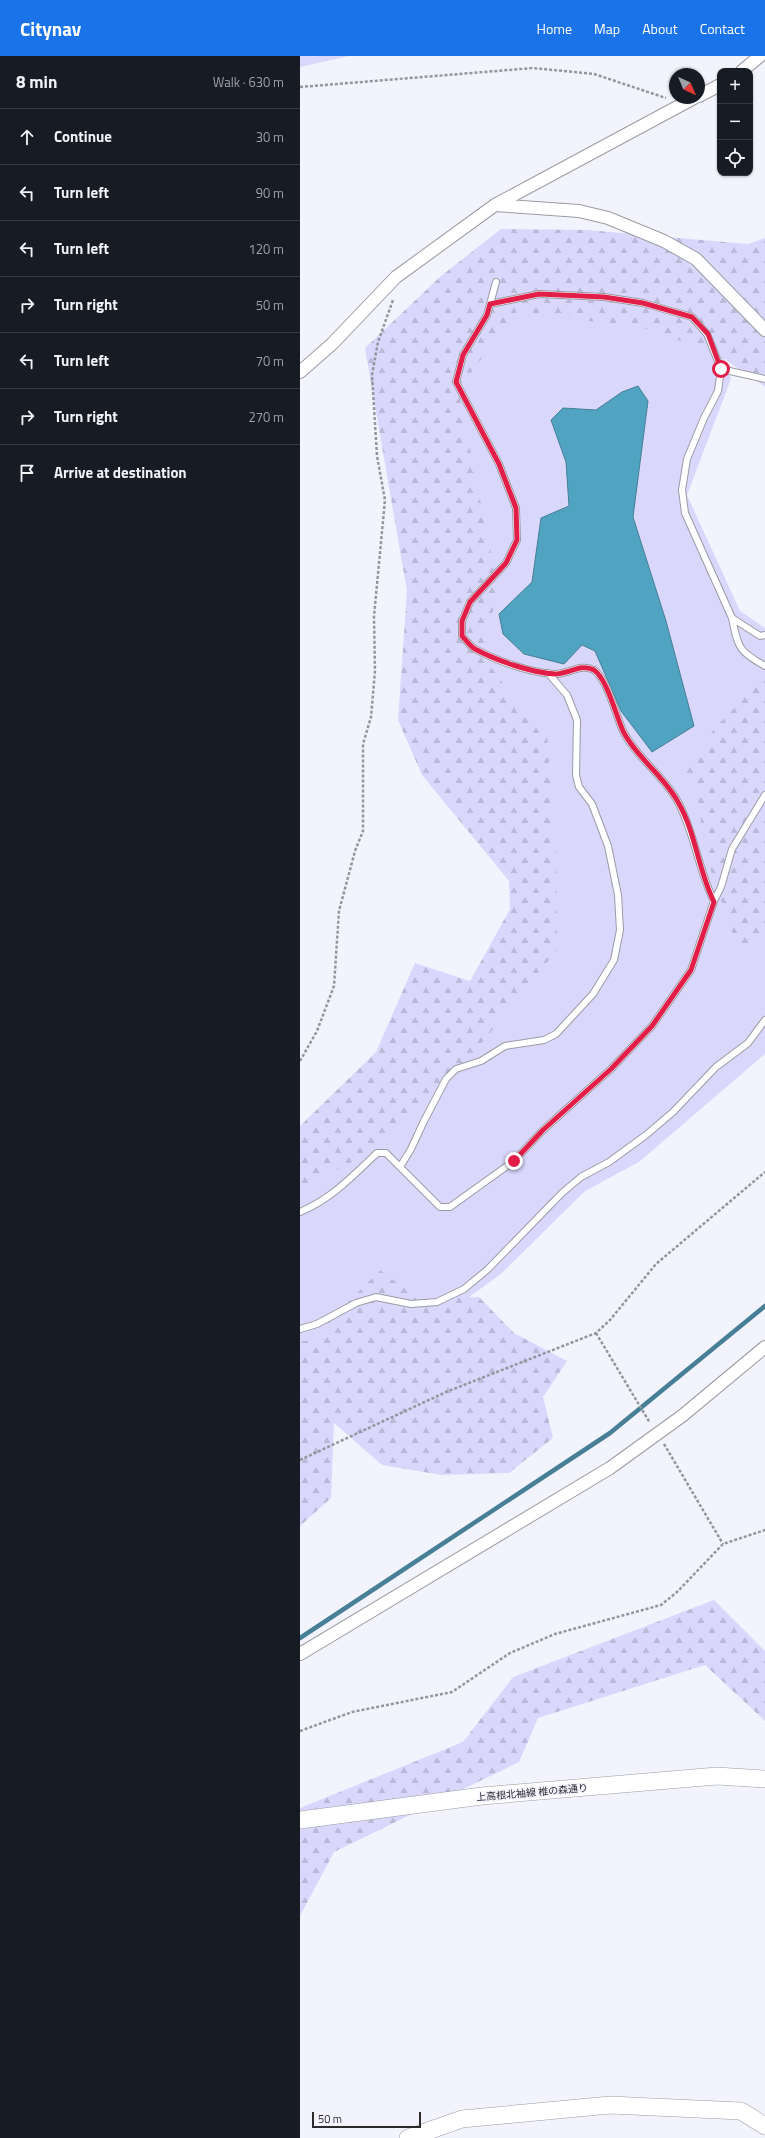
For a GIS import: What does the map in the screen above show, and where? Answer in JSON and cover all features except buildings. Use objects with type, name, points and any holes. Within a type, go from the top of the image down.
[{"type":"main road","name":"上高根北袖線 椎の森通り","points":[[300,1820],[482,1796],[717,1776],[765,1779]]},
{"type":"main road","points":[[408,2138],[462,2118],[610,2105],[742,2112],[765,2126]]},
{"type":"street","points":[[746,68],[760,56]]},
{"type":"street","points":[[705,93],[717,87]]},
{"type":"street","points":[[300,372],[332,344],[396,277],[495,205],[683,104]]},
{"type":"street","points":[[495,205],[579,211],[608,218],[664,241],[696,259],[765,330]]},
{"type":"street","points":[[300,1654],[610,1468],[656,1433],[682,1416],[765,1347]]},
{"type":"lane","points":[[496,282],[487,315],[463,355],[456,382],[499,464],[516,508],[517,540],[506,563],[470,602],[462,621],[462,636],[473,648],[526,670],[557,674],[585,667],[594,670],[602,679],[627,738],[634,749],[664,780],[679,802],[695,845],[706,885],[714,902]]},
{"type":"lane","points":[[490,304],[539,294],[604,297],[643,303],[692,317],[708,334],[721,369],[718,391],[704,418],[687,459],[682,490],[685,513],[732,618],[737,640],[746,656],[765,666]]},
{"type":"lane","points":[[721,369],[765,379]]},
{"type":"lane","points":[[732,618],[760,636],[765,635]]},
{"type":"lane","points":[[400,1167],[411,1149],[446,1079],[456,1070],[481,1061],[505,1046],[544,1040],[556,1034],[594,994],[614,960],[620,930],[618,895],[608,846],[592,804],[579,787],[576,775],[577,720],[567,695],[548,673]]},
{"type":"lane","points":[[300,1212],[316,1206],[338,1190],[377,1153],[386,1154],[440,1207],[450,1207],[514,1161],[543,1130],[611,1069],[652,1026],[691,970],[714,902],[721,887],[732,849],[765,795]]},
{"type":"lane","points":[[300,1329],[318,1324],[356,1303],[376,1297],[411,1304],[437,1302],[464,1289],[487,1270],[562,1193],[581,1177],[609,1162],[646,1135],[673,1112],[716,1067],[748,1043],[765,1020]]},
{"type":"path","points":[[300,87],[533,68],[594,74],[669,95]]},
{"type":"path","points":[[300,1060],[317,1031],[334,986],[339,911],[355,851],[364,831],[363,744],[370,717],[374,679],[374,616],[386,500],[377,456],[372,375],[378,342],[394,297]]},
{"type":"path","points":[[300,1460],[446,1392],[596,1333],[610,1320],[656,1264],[765,1172]]},
{"type":"path","points":[[596,1333],[722,1544]]},
{"type":"path","points":[[300,1731],[352,1712],[452,1692],[510,1653],[555,1634],[661,1606],[677,1592],[722,1544],[765,1530]]},
{"type":"green space","points":[[300,56],[349,56],[300,67]]},
{"type":"green space","points":[[501,229],[588,230],[748,244],[765,238],[765,387],[717,354],[646,329],[517,311],[458,390],[498,587],[483,656],[510,693],[520,712],[547,734],[556,858],[557,950],[442,1092],[364,1156],[300,1187],[300,1126],[376,1052],[415,963],[470,981],[510,909],[509,881],[422,775],[398,720],[407,591],[365,348],[441,276]]},
{"type":"green space","points":[[493,280],[707,315],[731,379],[687,495],[740,611],[765,628],[765,1054],[639,1162],[585,1191],[501,1274],[403,1345],[300,1398],[300,1150],[528,934],[480,710],[436,360]]},
{"type":"green space","points":[[765,675],[765,925],[741,957],[707,860],[698,802],[683,769],[715,728]]},
{"type":"green space","points":[[380,1270],[417,1298],[479,1297],[514,1333],[567,1361],[543,1397],[553,1438],[509,1473],[442,1475],[382,1465],[334,1423],[331,1498],[300,1526],[300,1341],[310,1341]]},
{"type":"green space","points":[[714,1600],[765,1651],[765,1721],[705,1665],[538,1718],[519,1762],[334,1852],[300,1916],[300,1808],[463,1742],[513,1677]]},
{"type":"shaded area","points":[[638,386],[648,401],[633,517],[666,621],[694,726],[652,752],[621,711],[595,651],[582,645],[564,664],[524,654],[503,634],[499,614],[532,582],[541,518],[569,506],[566,462],[551,420],[563,408],[596,410],[622,392]]},
{"type":"waterway","points":[[300,1638],[610,1433],[765,1306]]},
{"type":"route","points":[[514,1161],[543,1130],[611,1069],[652,1026],[691,970],[714,902],[706,885],[695,845],[679,802],[664,780],[634,749],[624,732],[602,679],[594,670],[585,667],[557,674],[526,670],[473,648],[462,636],[462,621],[470,602],[506,563],[517,540],[516,508],[499,464],[456,382],[463,355],[487,315],[490,304],[539,294],[604,297],[643,303],[692,317],[708,334],[721,369]]}]
